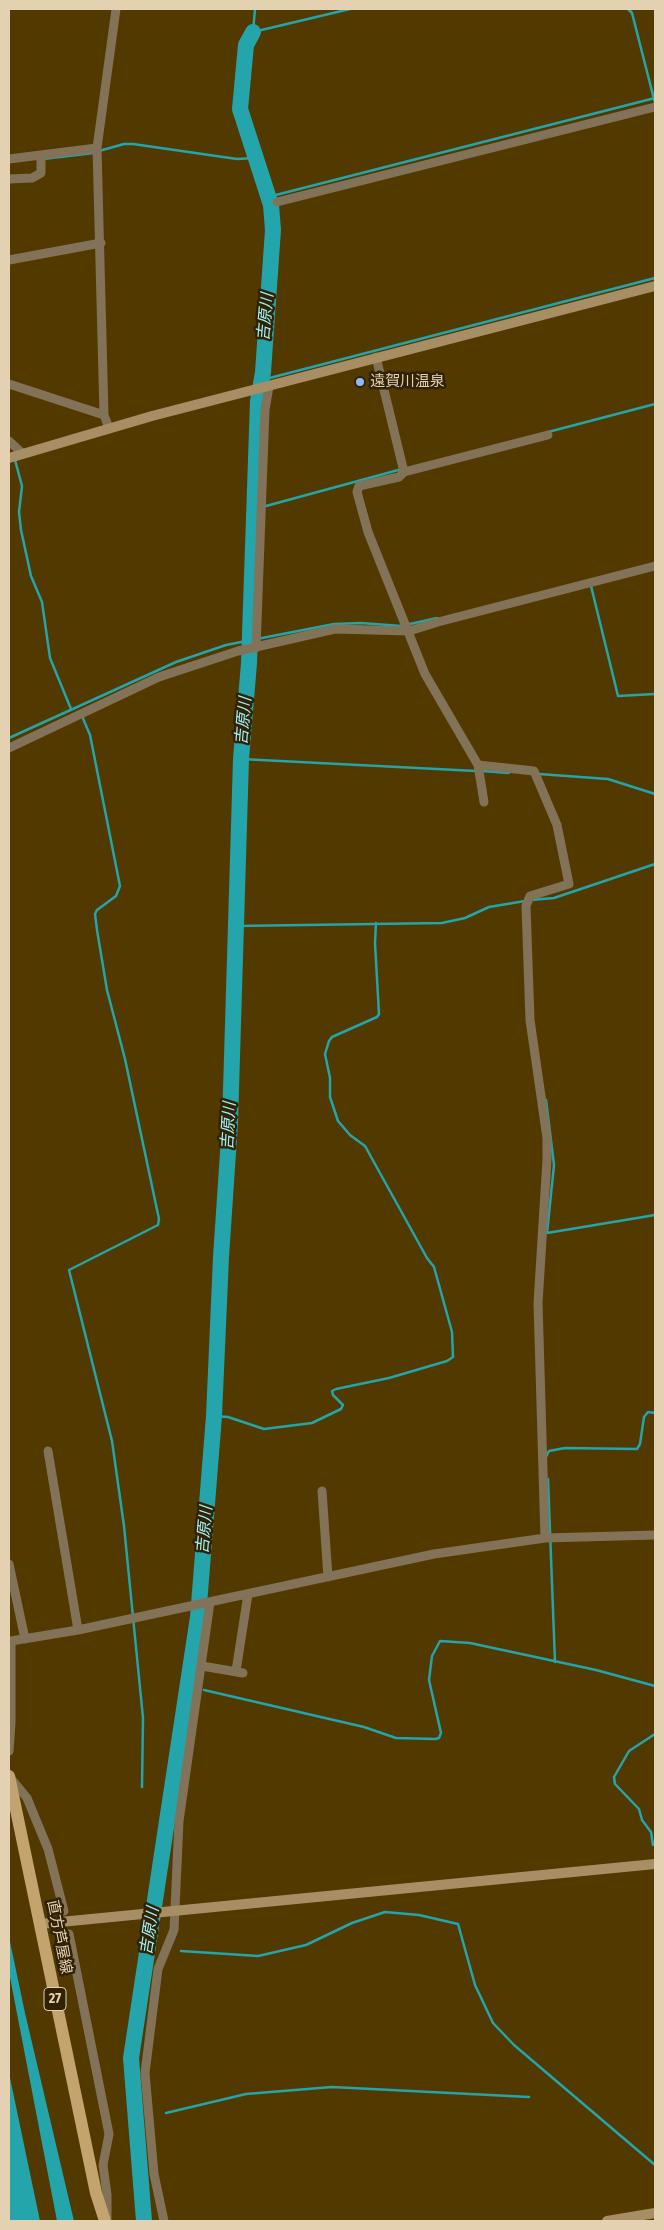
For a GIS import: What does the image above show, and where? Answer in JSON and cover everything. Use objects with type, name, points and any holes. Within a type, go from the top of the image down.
[{"type":"main road","name":"直方芦屋線","points":[[9,1776],[96,2193],[106,2221]]},
{"type":"street","points":[[109,428],[104,415],[101,243],[97,148],[116,9]]},
{"type":"street","points":[[277,202],[655,107]]},
{"type":"street","points":[[9,158],[97,148]]},
{"type":"street","points":[[9,179],[32,178],[41,173],[41,155]]},
{"type":"street","points":[[9,260],[101,243]]},
{"type":"street","points":[[9,458],[109,428],[655,286]]},
{"type":"street","points":[[376,358],[404,472]]},
{"type":"street","points":[[9,384],[104,415]]},
{"type":"street","points":[[256,648],[265,410],[269,386]]},
{"type":"street","points":[[484,802],[478,765],[425,674],[368,532],[357,492],[359,486],[399,477],[404,472],[548,435]]},
{"type":"street","points":[[9,441],[23,454]]},
{"type":"street","points":[[9,748],[159,677],[238,651],[335,629],[409,632],[438,622],[655,566]]},
{"type":"street","points":[[478,765],[534,771],[556,825],[569,884],[530,896],[526,906],[530,1020],[547,1146],[538,1304],[545,1538]]},
{"type":"street","points":[[48,1451],[78,1630]]},
{"type":"street","points":[[322,1491],[328,1577]]},
{"type":"street","points":[[9,1751],[11,1723],[10,1638],[25,1639],[78,1630],[434,1554],[545,1538],[655,1536]]},
{"type":"street","points":[[9,1564],[25,1639]]},
{"type":"street","points":[[202,1666],[239,1672],[248,1594]]},
{"type":"street","points":[[164,2221],[154,2174],[145,2073],[158,1969],[170,1943],[179,1821],[210,1602]]},
{"type":"street","points":[[9,1776],[27,1798],[48,1849],[64,1911]]},
{"type":"street","points":[[40,1924],[655,1864]]},
{"type":"street","points":[[69,1934],[109,2134],[103,2165],[107,2195],[106,2221]]},
{"type":"street","points":[[607,2221],[655,2213]]},
{"type":"water","points":[[9,1937],[74,2221],[57,2221],[9,1972]]},
{"type":"water","points":[[9,2073],[40,2221],[9,2221]]},
{"type":"waterway","points":[[255,9],[253,32],[350,9]]},
{"type":"waterway","points":[[628,9],[632,13],[655,103]]},
{"type":"waterway","name":"吉原川","points":[[144,2221],[131,2058],[198,1617],[214,1416],[221,1257],[230,1123],[241,759],[249,663],[258,401],[263,372],[273,230],[271,205],[240,109],[246,45],[253,32]]},
{"type":"waterway","points":[[268,197],[655,98]]},
{"type":"waterway","points":[[99,151],[124,144],[133,144],[237,159],[256,158]]},
{"type":"waterway","points":[[43,159],[94,153]]},
{"type":"waterway","points":[[262,380],[655,278]]},
{"type":"waterway","points":[[548,432],[655,404]]},
{"type":"waterway","points":[[15,460],[22,486],[19,512],[21,530],[31,576],[42,602],[50,658],[71,709]]},
{"type":"waterway","points":[[255,509],[402,469]]},
{"type":"waterway","points":[[591,586],[618,696],[655,694]]},
{"type":"waterway","points":[[9,738],[176,662],[226,645],[334,624],[361,623],[401,626],[437,618]]},
{"type":"waterway","points":[[82,716],[90,735],[120,886],[116,896],[97,910],[95,914],[97,930],[107,990],[125,1059],[159,1219],[158,1225],[69,1270],[112,1441],[124,1526],[143,1718],[142,1787]]},
{"type":"waterway","points":[[241,759],[476,771]]},
{"type":"waterway","points":[[482,771],[509,773]]},
{"type":"waterway","points":[[539,774],[608,779],[655,794]]},
{"type":"waterway","points":[[530,900],[554,898],[655,864]]},
{"type":"waterway","points":[[236,926],[442,923],[465,918],[489,907],[525,901]]},
{"type":"waterway","points":[[214,1416],[228,1417],[264,1429],[312,1423],[341,1409],[343,1405],[333,1395],[332,1391],[336,1389],[389,1378],[447,1361],[453,1357],[452,1332],[434,1267],[427,1258],[365,1146],[350,1135],[338,1121],[330,1097],[330,1078],[325,1054],[329,1041],[332,1037],[377,1017],[379,1014],[375,943],[376,923]]},
{"type":"waterway","points":[[546,1100],[554,1165],[547,1233],[655,1215]]},
{"type":"waterway","points":[[546,1457],[549,1451],[565,1448],[637,1449],[640,1444],[644,1417],[648,1412],[655,1413]]},
{"type":"waterway","points":[[548,1479],[555,1662]]},
{"type":"waterway","points":[[204,1690],[364,1727],[396,1738],[435,1739],[439,1738],[441,1733],[429,1680],[432,1656],[440,1641],[470,1643],[596,1670],[655,1686]]},
{"type":"waterway","points":[[653,1845],[651,1832],[642,1820],[639,1809],[615,1784],[614,1777],[629,1751],[655,1734]]},
{"type":"waterway","points":[[181,1951],[258,1956],[306,1945],[352,1923],[385,1912],[419,1915],[458,1924],[475,1985],[493,2023],[514,2045],[655,2165]]},
{"type":"waterway","name":"吉原川","points":[[148,1949],[154,1949]]},
{"type":"waterway","points":[[166,2113],[246,2094],[332,2087],[529,2097]]},
{"type":"place","name":"遠賀川温泉","points":[[360,382]]}]
